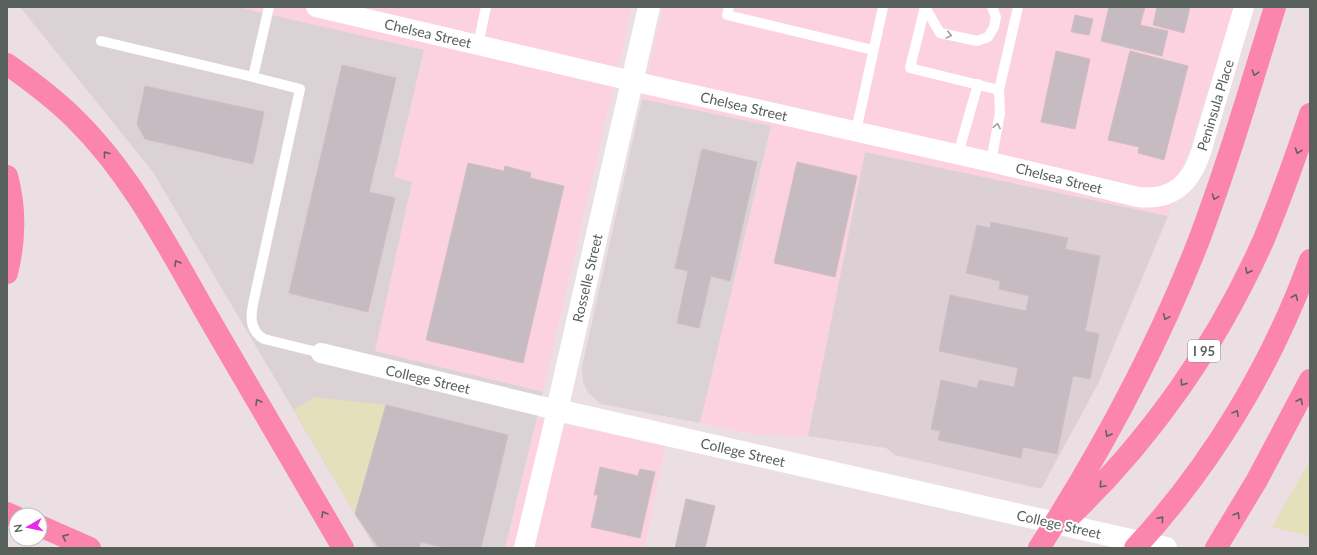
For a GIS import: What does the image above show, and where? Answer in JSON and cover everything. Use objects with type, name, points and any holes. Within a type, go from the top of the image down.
[{"type":"highway","points":[[1038,548],[1094,459],[1114,423],[1167,315],[1198,241],[1221,178],[1275,7]]},
{"type":"highway","points":[[7,64],[32,81],[75,119],[102,148],[137,196],[343,548]]},
{"type":"highway","name":"I 95","points":[[1038,548],[1088,500],[1137,445],[1162,413],[1208,345],[1228,310],[1263,240],[1290,174],[1310,114]]},
{"type":"highway","points":[[7,176],[12,200],[14,230],[11,258],[7,273]]},
{"type":"highway","points":[[1135,548],[1189,483],[1233,417],[1272,347],[1289,312],[1310,260]]},
{"type":"highway","points":[[1216,548],[1258,480],[1310,380]]},
{"type":"highway","points":[[48,530],[90,548]]},
{"type":"main road","name":"Rosselle Street","points":[[557,410],[649,7]]},
{"type":"main road","name":"College Street","points":[[557,410],[1166,548]]},
{"type":"street","name":"Chelsea Street","points":[[316,7],[632,81],[958,154],[1138,197],[1155,198],[1171,192]]},
{"type":"street","name":"Peninsula Place","points":[[1171,192],[1187,181],[1197,164],[1244,7]]},
{"type":"street","name":"College Street","points":[[321,353],[557,410]]},
{"type":"street","name":"Rosselle Street","points":[[524,548],[557,410]]},
{"type":"lane","points":[[253,77],[269,7]]},
{"type":"lane","points":[[478,45],[486,7]]},
{"type":"lane","points":[[729,7],[727,15],[873,50]]},
{"type":"lane","points":[[856,131],[883,7]]},
{"type":"lane","points":[[925,7],[940,33],[977,41],[988,37],[994,27],[996,17],[992,7]]},
{"type":"lane","points":[[925,7],[910,68],[999,90]]},
{"type":"lane","points":[[991,162],[1000,113],[999,90],[1018,7]]},
{"type":"lane","points":[[101,41],[300,89],[253,302],[252,318],[255,332],[264,339],[321,353]]},
{"type":"lane","points":[[958,154],[978,84]]},
{"type":"shaded area","points":[[20,7],[237,7],[424,50],[394,177],[412,182],[375,351],[543,392],[505,548],[375,548],[153,172]]},
{"type":"shaded area","points":[[237,7],[632,7],[543,392],[374,351],[412,182],[394,178],[424,51]]},
{"type":"shaded area","points":[[663,7],[1234,7],[1168,216],[865,152],[808,436],[758,435],[700,423],[771,126],[642,99]]},
{"type":"shaded area","points":[[642,99],[771,126],[700,423],[601,404],[588,393],[583,382],[582,367]]},
{"type":"shaded area","points":[[865,152],[1168,216],[1098,384],[1041,489],[895,455],[886,448],[808,436]]},
{"type":"shaded area","points":[[314,397],[386,405],[355,514],[294,410]]},
{"type":"shaded area","points":[[537,418],[665,446],[645,548],[505,548]]},
{"type":"shaded area","points":[[1310,460],[1310,536],[1272,527]]},
{"type":"building","points":[[1109,7],[1145,7],[1140,25],[1168,31],[1162,56],[1101,41]]},
{"type":"building","points":[[1157,7],[1190,7],[1184,33],[1153,25]]},
{"type":"building","points":[[1075,15],[1093,19],[1089,35],[1071,32]]},
{"type":"building","points":[[1056,51],[1090,59],[1075,129],[1041,122]]},
{"type":"building","points":[[1130,51],[1188,66],[1164,160],[1138,153],[1139,147],[1108,140]]},
{"type":"building","points":[[342,65],[396,78],[369,192],[395,198],[368,312],[289,293]]},
{"type":"building","points":[[145,86],[264,112],[253,164],[145,139],[137,124]]},
{"type":"building","points":[[702,149],[757,162],[730,281],[711,276],[699,328],[677,323],[688,271],[675,268]]},
{"type":"building","points":[[797,162],[857,176],[835,277],[774,263]]},
{"type":"building","points":[[468,163],[504,171],[505,166],[531,173],[530,178],[564,186],[523,363],[426,340]]},
{"type":"building","points":[[991,222],[1068,238],[1065,249],[1100,256],[1085,331],[1099,334],[1090,379],[1073,376],[1057,454],[1023,447],[1021,458],[938,440],[940,431],[931,429],[941,380],[977,388],[979,380],[1014,387],[1018,368],[939,351],[950,295],[1026,311],[1029,296],[999,289],[1000,281],[966,273],[977,225],[990,228]]},
{"type":"building","points":[[386,405],[508,435],[481,548],[447,548],[421,542],[419,548],[379,548],[355,514]]},
{"type":"building","points":[[600,467],[638,476],[640,469],[655,472],[640,538],[591,527],[598,495],[594,495]]},
{"type":"building","points":[[686,499],[715,506],[705,548],[675,548]]}]
